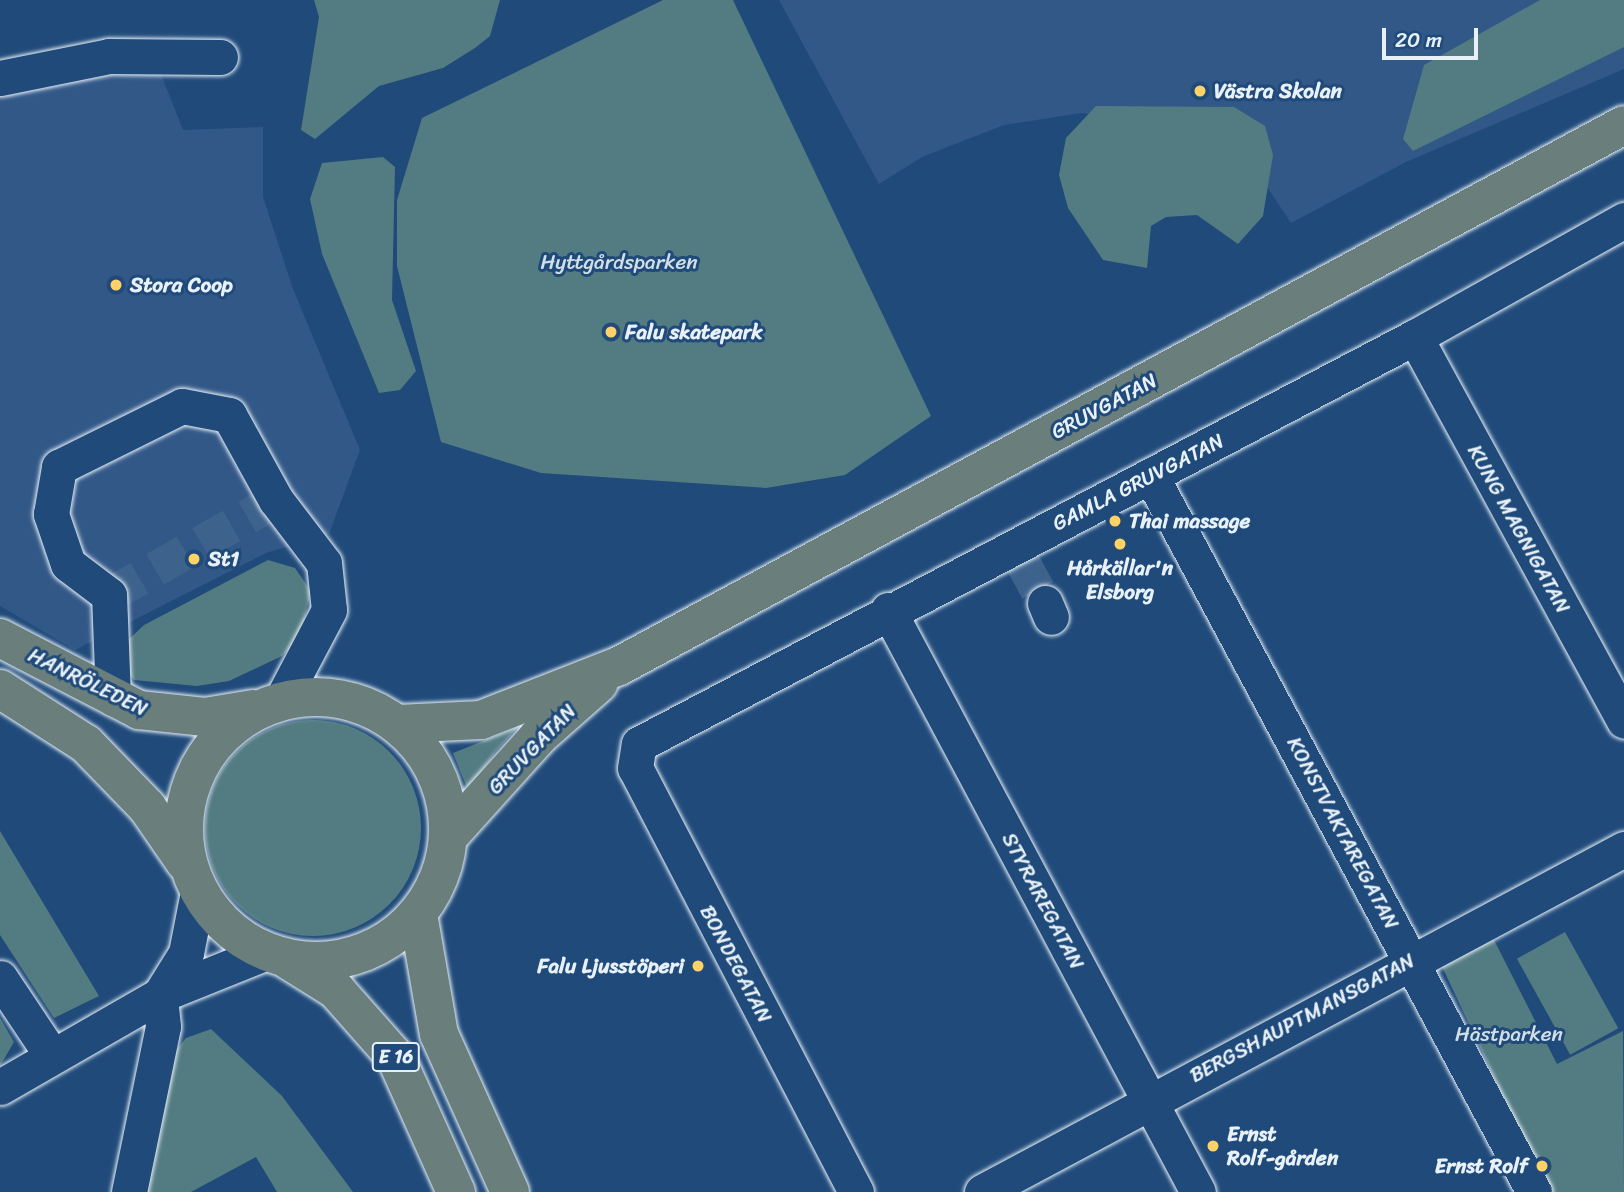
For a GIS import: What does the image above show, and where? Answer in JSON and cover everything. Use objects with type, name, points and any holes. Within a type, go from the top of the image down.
[{"type":"main road","name":"GRUVGATAN","points":[[397,724],[481,720],[619,666],[1607,141],[1624,125]]},
{"type":"main road","name":"HANRÖLEDEN","points":[[0,638],[113,698],[172,717],[272,704],[348,700],[397,724]]},
{"type":"main road","name":"GRUVGATAN","points":[[449,836],[538,737],[619,666]]},
{"type":"main road","name":"E 16","points":[[0,689],[86,744],[127,783],[195,884],[234,934],[336,990],[396,1058],[456,1192]]},
{"type":"main road","points":[[195,884],[183,821],[194,777],[216,741],[272,704]]},
{"type":"main road","points":[[277,956],[356,956],[388,940],[418,914],[438,879],[449,836],[440,782],[418,744],[397,724]]},
{"type":"main road","name":"E 16","points":[[418,914],[439,1034],[510,1192]]},
{"type":"street","points":[[0,78],[109,56],[220,57]]},
{"type":"street","name":"GAMLA GRUVGATAN","points":[[648,737],[888,610],[1017,552],[1151,476],[1415,337],[1624,220]]},
{"type":"street","name":"KUNG MAGNIGATAN","points":[[1415,337],[1624,721]]},
{"type":"street","points":[[113,698],[109,595],[68,564],[51,514],[59,467],[182,406],[229,415],[276,500],[324,563],[329,610],[272,704]]},
{"type":"street","name":"KONSTVAKTAREGATAN","points":[[1151,476],[1412,961],[1526,1186]]},
{"type":"street","name":"STYRAREGATAN","points":[[888,610],[1198,1192]]},
{"type":"street","name":"BONDEGATAN","points":[[648,737],[633,761],[678,853],[856,1192]]},
{"type":"street","name":"BERGSHAUPTMANSGATAN","points":[[982,1192],[1147,1099],[1624,849]]},
{"type":"street","points":[[129,1192],[163,1026],[160,995],[186,953],[195,884]]},
{"type":"street","points":[[0,1087],[160,995],[277,956]]},
{"type":"street","points":[[0,978],[52,1056]]},
{"type":"shaded area","name":"Västra Skolan","points":[[779,0],[1624,0],[1624,69],[1406,162],[1291,223],[1261,178],[1180,125],[1081,113],[1004,125],[922,157],[879,184]]},
{"type":"shaded area","points":[[155,59],[183,130],[263,127],[263,197],[293,289],[360,450],[329,534],[266,553],[75,650],[0,606],[0,84]]},
{"type":"green space","points":[[314,0],[500,0],[490,36],[475,48],[443,68],[379,86],[315,139],[301,130],[319,17]]},
{"type":"green space","name":"Hyttgårdsparken","points":[[663,0],[733,0],[931,416],[845,475],[766,488],[541,473],[441,442],[397,266],[397,200],[422,118]]},
{"type":"green space","points":[[1540,0],[1624,0],[1624,47],[1413,151],[1403,139],[1424,65]]},
{"type":"green space","points":[[1096,106],[1234,107],[1265,126],[1273,155],[1263,216],[1238,244],[1197,215],[1166,217],[1151,226],[1147,268],[1103,260],[1068,208],[1059,175],[1066,138]]},
{"type":"green space","points":[[383,157],[395,167],[392,300],[416,371],[400,390],[379,393],[322,254],[310,199],[322,163]]},
{"type":"green space","points":[[268,560],[295,568],[311,591],[299,640],[282,656],[229,681],[197,686],[134,680],[125,669],[124,644],[144,625]]},
{"type":"green space","points":[[313,720],[354,728],[390,751],[413,787],[421,828],[413,869],[390,905],[354,928],[313,936],[272,928],[236,905],[213,869],[205,828],[213,787],[236,751],[272,728]]},
{"type":"green space","points":[[518,727],[496,751],[468,790],[453,753]]},
{"type":"green space","points":[[0,831],[99,996],[54,1018],[0,935]]},
{"type":"green space","points":[[1565,932],[1618,1028],[1570,1055],[1517,959]]},
{"type":"green space","name":"Hästparken","points":[[1491,934],[1557,1064],[1623,1031],[1624,1192],[1548,1192],[1439,960]]},
{"type":"green space","points":[[0,1018],[14,1042],[0,1066]]},
{"type":"green space","points":[[211,1029],[282,1096],[353,1192],[277,1192],[256,1157],[191,1192],[146,1192],[174,1053],[186,1038]]},
{"type":"tunnel","points":[[109,595],[276,500]]},
{"type":"tunnel","points":[[1021,559],[1045,603]]},
{"type":"place","name":"Västra Skolan","points":[[1200,91]]},
{"type":"place","name":"Stora Coop","points":[[116,285]]},
{"type":"place","name":"Falu skatepark","points":[[611,332]]},
{"type":"place","name":"Thai massage","points":[[1115,521]]},
{"type":"place","name":"Hårkällar'n Elsborg","points":[[1120,544]]},
{"type":"place","name":"St1","points":[[194,559]]},
{"type":"place","name":"Falu Ljusstöperi","points":[[698,966]]},
{"type":"place","name":"Ernst Rolf-gården","points":[[1213,1146]]},
{"type":"place","name":"Ernst Rolf","points":[[1542,1166]]}]
